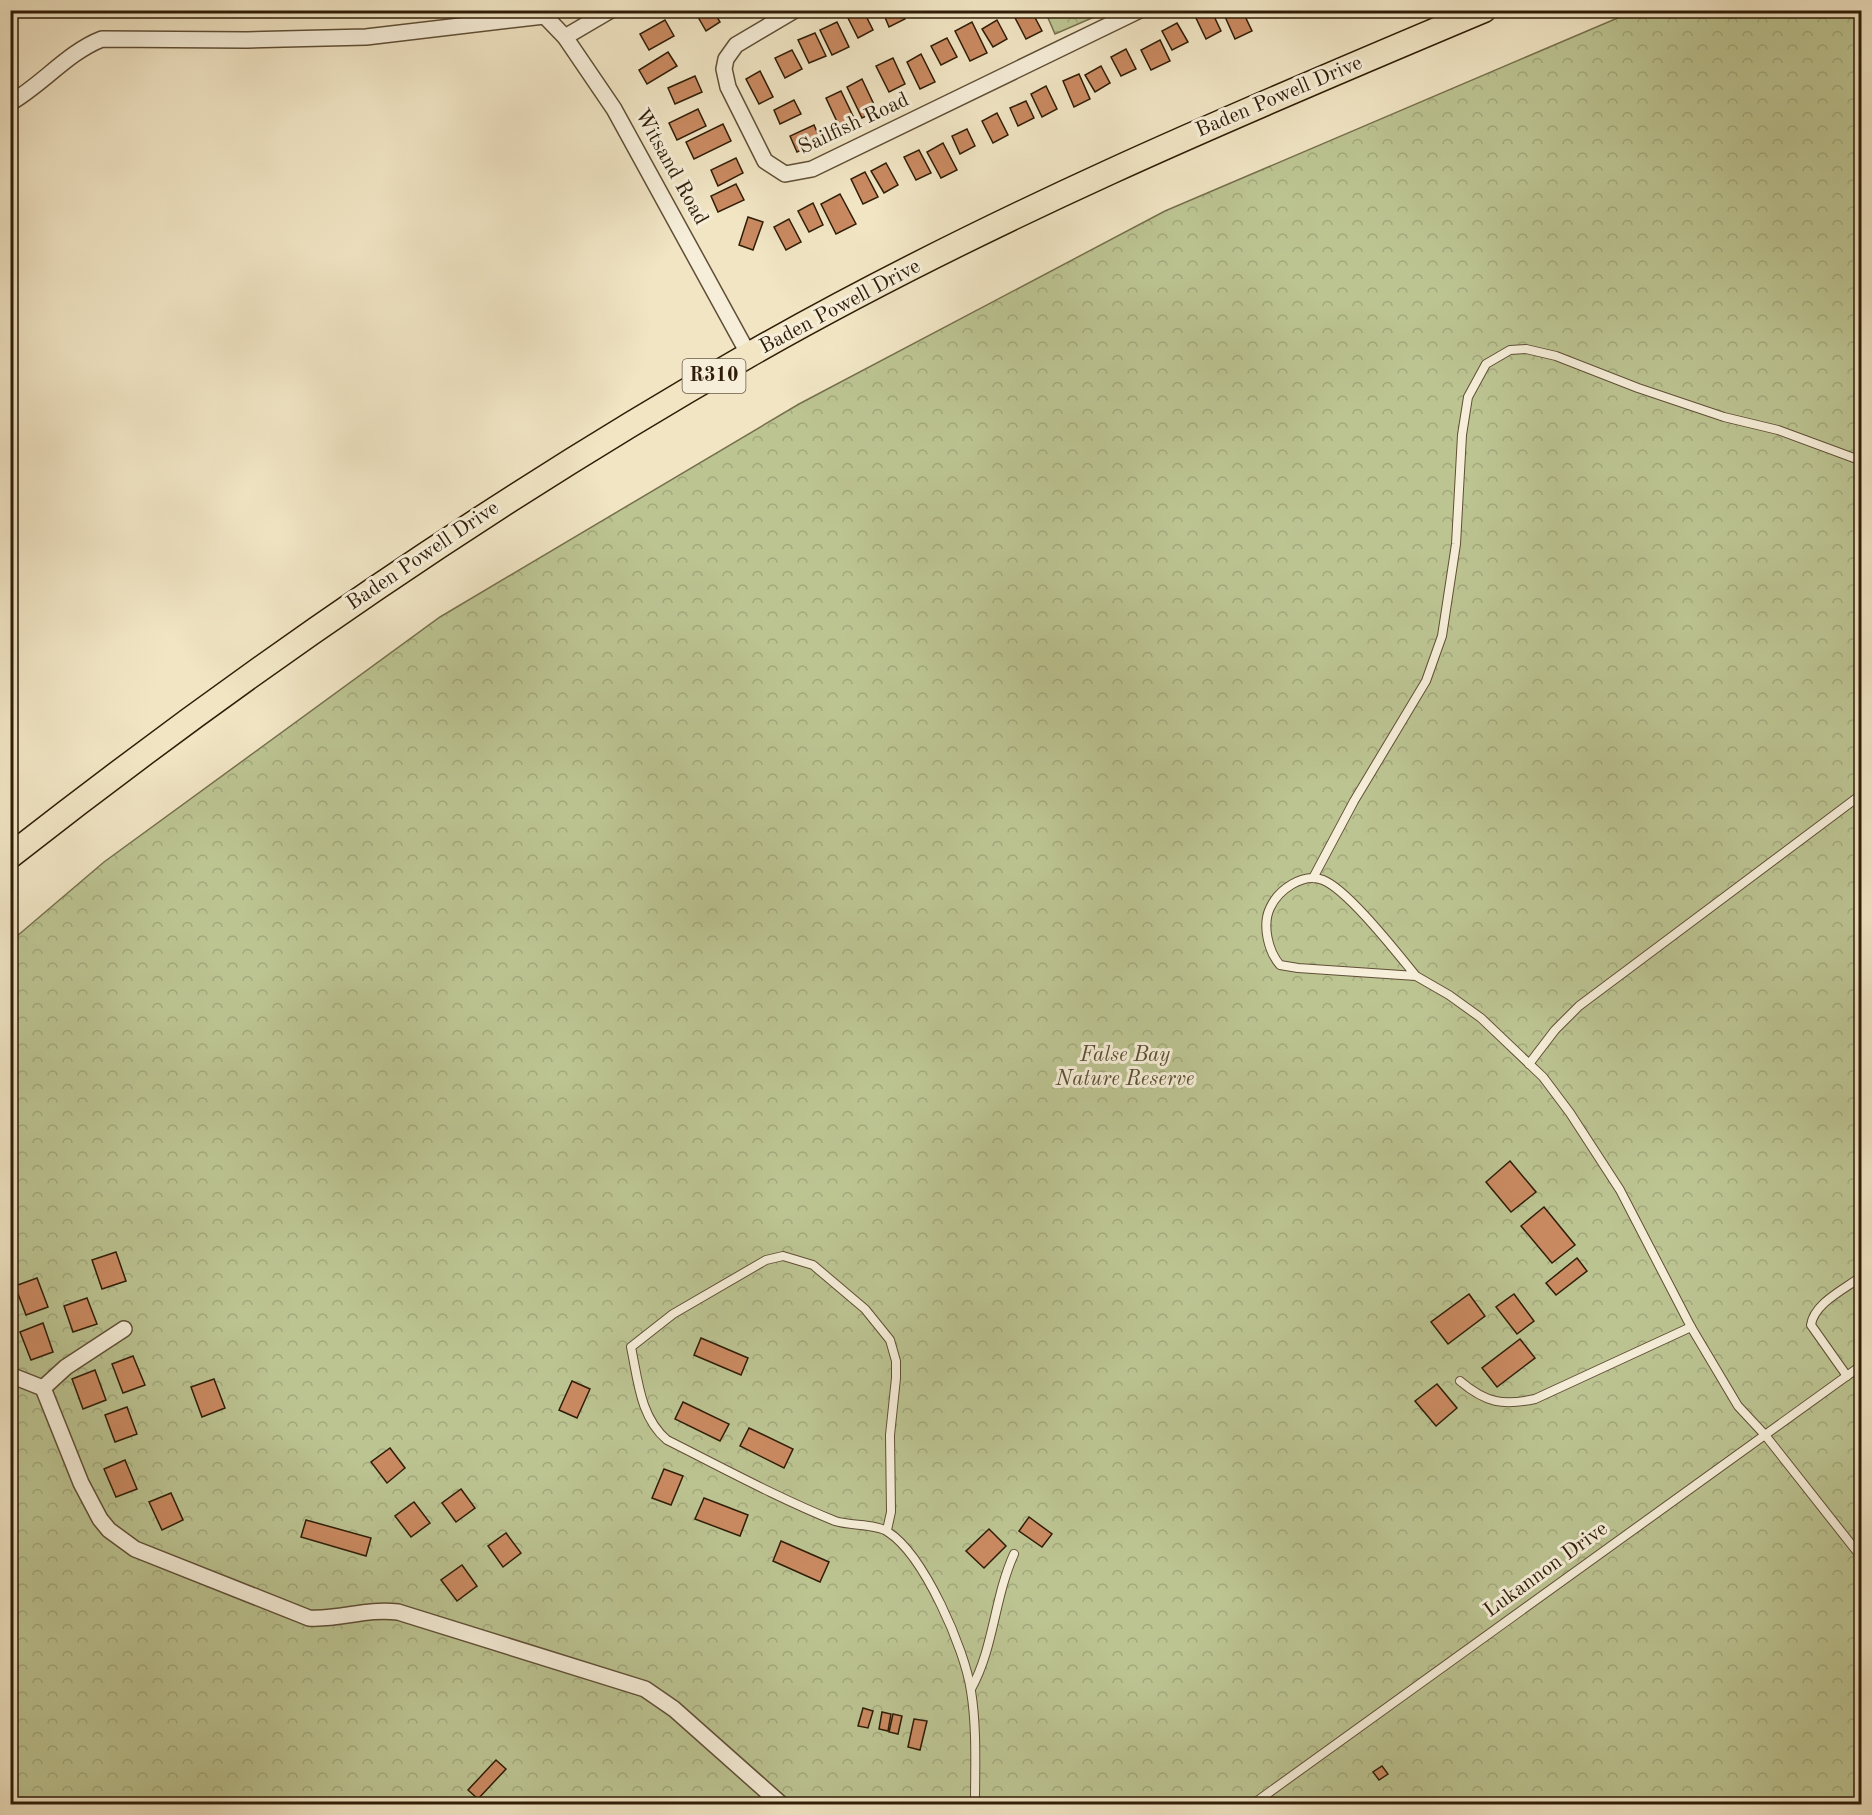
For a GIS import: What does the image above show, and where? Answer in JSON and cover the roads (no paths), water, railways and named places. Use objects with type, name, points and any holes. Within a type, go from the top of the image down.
[{"type":"main road","name":"Baden Powell Drive","points":[[10,856],[262,665],[414,561],[555,470],[749,355],[915,267],[1095,179],[1261,104],[1484,10]]},
{"type":"street","points":[[565,37],[611,10]]},
{"type":"street","name":"Sailfish Road","points":[[795,10],[736,45],[726,58],[724,69],[728,87],[765,161],[785,174],[812,169],[1140,10]]},
{"type":"street","points":[[10,103],[28,93],[88,44],[102,39],[247,40],[366,37],[542,13]]},
{"type":"street","name":"Witsand Road","points":[[542,13],[565,37],[614,109],[749,355]]},
{"type":"street","points":[[43,1388],[66,1367],[124,1329]]},
{"type":"street","points":[[10,1375],[43,1388],[90,1503],[109,1530],[135,1549],[309,1618],[336,1617],[366,1610],[398,1612],[645,1689],[674,1709],[781,1804]]},
{"type":"lane","points":[[1313,878],[1354,801],[1426,681],[1442,636],[1456,544],[1468,397],[1486,364],[1510,350],[1526,349],[1556,356],[1638,388],[1724,417],[1778,430],[1862,461]]},
{"type":"lane","points":[[1529,1064],[1555,1030],[1579,1006],[1862,794]]},
{"type":"lane","points":[[1416,976],[1280,965],[1270,947],[1267,920],[1270,908],[1288,887],[1299,880],[1313,878],[1325,881],[1369,920],[1416,976],[1449,994],[1481,1018],[1529,1064],[1570,1113],[1620,1190],[1691,1327],[1738,1406],[1765,1435],[1862,1558]]},
{"type":"lane","points":[[887,1530],[891,1512],[890,1435],[896,1378],[894,1348],[884,1331],[865,1309],[813,1265],[783,1256],[766,1260],[673,1314],[631,1347],[645,1410],[657,1432],[667,1440],[803,1508],[839,1522],[887,1530],[912,1555],[927,1579],[956,1641],[971,1689],[975,1804]]},
{"type":"lane","points":[[1846,1376],[1811,1325],[1812,1317],[1818,1309],[1862,1276]]},
{"type":"lane","points":[[1460,1381],[1477,1395],[1489,1401],[1518,1402],[1535,1399],[1691,1327]]},
{"type":"lane","name":"Lukannon Drive","points":[[1252,1804],[1862,1365]]},
{"type":"lane","points":[[971,1689],[981,1671],[996,1602],[1014,1554]]},
{"type":"park label","name":"False Bay Nature Reserve","points":[[1125,1067]]}]
